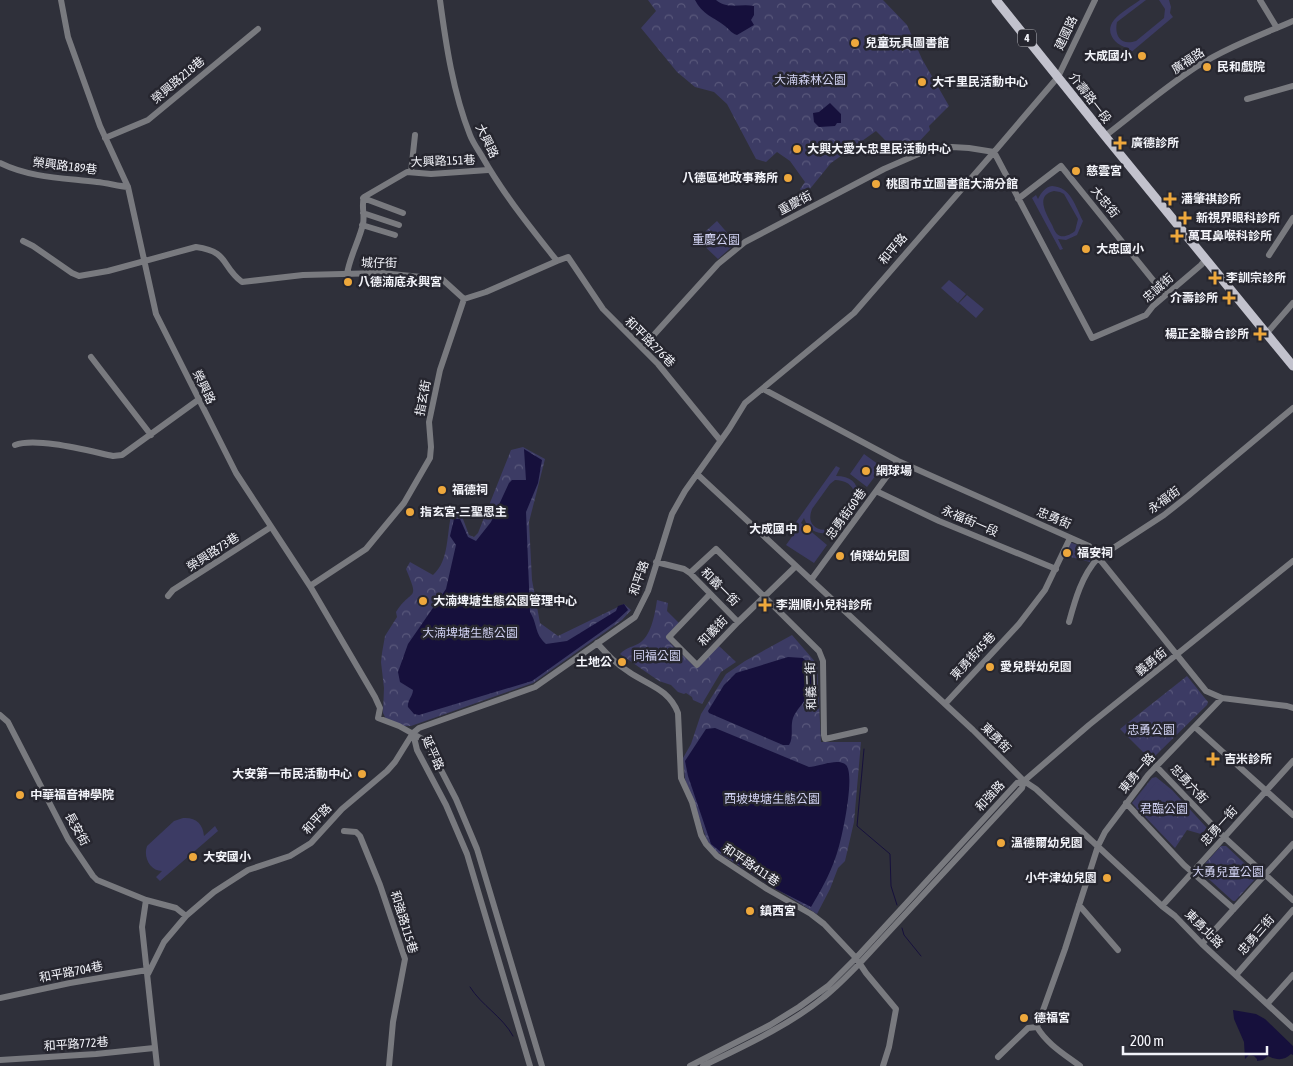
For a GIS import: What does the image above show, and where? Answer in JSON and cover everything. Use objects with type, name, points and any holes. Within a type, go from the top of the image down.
[{"type":"main road","name":"4","points":[[996,0],[1058,77]]},
{"type":"main road","name":"介壽路一段","points":[[1058,77],[1293,366]]},
{"type":"street","name":"榮興路","points":[[61,0],[68,37],[105,138],[128,188],[156,314],[236,473],[310,586],[375,697],[380,708],[378,718],[413,733]]},
{"type":"street","name":"大興路","points":[[440,0],[450,64],[470,136],[488,170],[558,261]]},
{"type":"street","name":"建國路","points":[[1058,77],[1094,0]]},
{"type":"street","points":[[1260,0],[1277,28]]},
{"type":"street","name":"廣福路","points":[[1105,136],[1171,85],[1198,67],[1236,46],[1293,21]]},
{"type":"street","name":"榮興路218巷","points":[[105,138],[148,120],[258,29]]},
{"type":"street","name":"和平路","points":[[148,972],[164,942],[186,916],[214,892],[241,874],[290,856],[311,843],[342,809],[387,771],[395,762],[413,733],[419,728],[535,687],[634,617],[648,591],[672,514],[696,474],[745,403],[854,313],[1058,77]]},
{"type":"street","points":[[1247,99],[1293,86]]},
{"type":"street","points":[[411,172],[415,135]]},
{"type":"street","name":"重慶街","points":[[642,348],[718,264],[745,242],[884,169],[923,152],[952,147],[994,152]]},
{"type":"street","points":[[994,152],[1018,199]]},
{"type":"street","name":"榮興路189巷","points":[[0,163],[25,173],[99,182],[128,188]]},
{"type":"street","name":"大忠街","points":[[1018,199],[1061,166],[1165,295]]},
{"type":"street","name":"大興路151巷","points":[[363,198],[407,172],[431,174],[488,170]]},
{"type":"street","points":[[347,274],[362,225],[363,198],[404,213]]},
{"type":"street","name":"忠誠街","points":[[1018,199],[1092,338],[1146,315],[1152,306],[1201,265],[1206,258]]},
{"type":"street","points":[[363,213],[399,225]]},
{"type":"street","points":[[1269,254],[1293,218]]},
{"type":"street","points":[[362,225],[395,235]]},
{"type":"street","points":[[23,242],[33,246],[79,276],[108,271],[144,260]]},
{"type":"street","name":"城仔街","points":[[144,260],[196,247],[219,253],[242,282],[283,276],[381,273],[442,279],[464,299]]},
{"type":"street","name":"和平路276巷","points":[[558,261],[568,257],[603,309],[658,364],[720,440]]},
{"type":"street","points":[[464,299],[486,292],[558,261]]},
{"type":"street","name":"指玄街","points":[[310,586],[366,549],[404,503],[430,458],[429,422],[440,370],[464,299]]},
{"type":"street","points":[[1267,333],[1293,303]]},
{"type":"street","points":[[91,357],[151,435]]},
{"type":"street","name":"忠勇街","points":[[763,389],[898,461],[1088,546],[1206,691],[1222,698],[1293,708]]},
{"type":"street","points":[[15,445],[22,443],[46,443],[113,456],[122,455],[128,453],[198,400]]},
{"type":"street","name":"永福街","points":[[1069,622],[1080,588],[1092,565],[1098,558],[1164,515],[1293,408]]},
{"type":"street","name":"忠勇街60巷","points":[[811,580],[898,461]]},
{"type":"street","name":"東勇街","points":[[696,474],[945,704],[1024,781],[1036,789],[1098,846]]},
{"type":"street","name":"永福街一段","points":[[876,491],[939,521],[1056,569]]},
{"type":"street","name":"榮興路73巷","points":[[168,596],[173,590],[271,527]]},
{"type":"street","name":"東勇街45巷","points":[[945,704],[1019,624],[1045,590],[1070,538]]},
{"type":"street","name":"和義二街","points":[[690,574],[716,549],[819,651],[822,657],[825,739],[865,730]]},
{"type":"street","name":"和義一街","points":[[656,562],[684,569],[738,622]]},
{"type":"street","name":"義勇街","points":[[1024,781],[1293,562]]},
{"type":"street","name":"和義街","points":[[710,594],[669,637],[697,665],[796,566]]},
{"type":"street","name":"和平路411巷","points":[[597,643],[611,659],[630,673],[666,694],[675,705],[678,713],[681,778],[692,802],[701,835],[711,850],[767,889],[811,914],[824,924],[858,960],[866,973],[896,1009],[889,1047],[883,1066]]},
{"type":"street","name":"東勇一路","points":[[1098,846],[1105,832],[1156,766],[1196,727],[1222,698]]},
{"type":"street","name":"長安街","points":[[0,715],[8,722],[68,839],[92,876],[97,880],[146,900],[176,908],[186,916]]},
{"type":"street","points":[[1196,727],[1293,815]]},
{"type":"street","name":"延平路","points":[[413,733],[417,750],[446,805],[467,854],[530,1066]]},
{"type":"street","name":"延平路","points":[[413,733],[426,741],[456,799],[477,849],[542,1066]]},
{"type":"street","name":"忠勇一街","points":[[1162,906],[1293,761]]},
{"type":"street","name":"忠勇六街","points":[[1156,766],[1224,837],[1293,900]]},
{"type":"street","name":"和強路","points":[[703,1066],[772,1030],[804,1011],[834,989],[1017,783],[1024,781]]},
{"type":"street","points":[[1126,804],[1192,872],[1234,909]]},
{"type":"street","name":"和強路115巷","points":[[344,831],[356,832],[360,836],[380,885],[405,959],[393,1022],[389,1066]]},
{"type":"street","points":[[1202,944],[1293,844]]},
{"type":"street","points":[[1037,1027],[1066,948],[1098,846]]},
{"type":"street","name":"東勇北路","points":[[1098,846],[1293,1028]]},
{"type":"street","points":[[146,900],[142,926],[157,1066]]},
{"type":"street","points":[[1079,905],[1118,950]]},
{"type":"street","name":"忠勇三街","points":[[1236,975],[1293,910]]},
{"type":"street","name":"和強路","points":[[690,1066],[770,1025],[799,1007],[828,986],[858,960]]},
{"type":"street","name":"和平路704巷","points":[[0,998],[70,983],[148,972]]},
{"type":"street","points":[[1267,1004],[1293,976]]},
{"type":"street","points":[[998,1057],[1028,1028],[1037,1027]]},
{"type":"street","points":[[1037,1027],[1052,1046],[1080,1066]]},
{"type":"street","name":"和平路772巷","points":[[0,1060],[154,1048]]},
{"type":"green space","name":"大湳森林公園","points":[[648,0],[883,0],[907,25],[922,59],[949,106],[929,126],[930,130],[915,146],[913,144],[909,146],[901,156],[876,131],[831,163],[805,195],[800,189],[805,182],[790,161],[777,152],[766,162],[756,159],[727,104],[714,92],[695,87],[677,72],[641,28],[656,11]]},
{"type":"green space","points":[[1140,0],[1146,0],[1117,22],[1117,32],[1123,41],[1136,41],[1164,18],[1165,9],[1159,0],[1169,0],[1170,13],[1173,17],[1129,54],[1125,50],[1127,48],[1115,41],[1110,29],[1117,17]]},
{"type":"green space","points":[[1052,186],[1064,190],[1072,198],[1083,221],[1077,235],[1066,240],[1058,239],[1063,249],[1060,250],[1032,198],[1036,195],[1038,199],[1047,188]],"holes":[[[1060,192],[1064,194],[1078,219],[1075,231],[1064,236],[1057,234],[1055,231],[1043,200],[1048,193]]]},
{"type":"green space","name":"重慶公園","points":[[717,221],[736,243],[718,259],[697,239]]},
{"type":"green space","points":[[949,280],[966,294],[958,303],[941,288]]},
{"type":"green space","points":[[967,295],[984,309],[976,318],[959,303]]},
{"type":"green space","name":"大湳埤塘生態公園","points":[[523,447],[545,459],[529,522],[532,580],[540,623],[558,636],[624,604],[631,610],[622,620],[533,683],[411,726],[404,726],[386,719],[383,713],[382,653],[385,636],[397,617],[396,612],[413,591],[406,569],[410,562],[433,575],[438,569],[447,546],[452,512],[463,508],[463,519],[469,535],[474,537],[478,533],[511,450]]},
{"type":"green space","name":"網球場","points":[[864,454],[882,467],[867,487],[850,474]]},
{"type":"green space","points":[[836,466],[840,468],[836,476],[846,477],[853,481],[857,488],[858,498],[833,533],[815,532],[809,527],[804,518],[801,523],[827,545],[814,563],[786,545],[801,524],[792,534],[789,532]],"holes":[[[835,480],[850,485],[854,491],[853,500],[832,527],[824,530],[819,529],[813,525],[810,519],[812,509],[830,484]]]},
{"type":"green space","points":[[1069,542],[1083,547],[1090,557],[1090,562],[1063,555]]},
{"type":"green space","name":"同福公園","points":[[657,600],[668,603],[667,611],[679,623],[670,643],[695,667],[719,646],[736,662],[721,672],[702,704],[693,700],[686,693],[678,692],[671,685],[659,681],[620,654],[645,638],[652,622]]},
{"type":"green space","name":"西坡埤塘生態公園","points":[[792,635],[817,664],[821,742],[861,742],[854,822],[845,861],[838,868],[817,914],[714,850],[707,840],[685,779],[683,758],[691,744],[701,714],[726,674],[745,661]]},
{"type":"green space","name":"忠勇公園","points":[[1187,676],[1208,702],[1207,705],[1153,758],[1149,758],[1120,729]]},
{"type":"green space","name":"君臨公園","points":[[1156,777],[1172,790],[1207,828],[1201,834],[1187,830],[1175,848],[1132,803],[1152,778]]},
{"type":"green space","points":[[1156,782],[1173,796],[1152,821],[1136,808]]},
{"type":"green space","points":[[183,818],[198,822],[204,836],[215,826],[218,831],[160,881],[156,877],[162,871],[154,869],[148,863],[146,855],[147,846],[174,821]]},
{"type":"green space","name":"大勇兒童公園","points":[[1221,846],[1226,846],[1256,874],[1256,878],[1235,901],[1201,872],[1201,868]]},
{"type":"shaded area","points":[[695,0],[716,0],[729,6],[754,6],[754,15],[751,20],[754,25],[737,35],[704,12]]},
{"type":"shaded area","points":[[830,103],[841,114],[841,123],[837,123],[835,126],[819,127],[814,122],[813,113],[819,112]]},
{"type":"shaded area","name":"大湳埤塘生態公園","points":[[524,449],[542,460],[538,483],[526,512],[530,612],[542,640],[546,644],[567,641],[616,611],[618,606],[624,604],[628,610],[615,622],[532,681],[419,715],[414,714],[408,707],[413,690],[400,682],[398,672],[408,644],[446,589],[456,545],[450,536],[454,519],[460,519],[468,537],[476,541],[491,522],[509,483],[512,480],[526,480]]},
{"type":"shaded area","points":[[788,657],[803,658],[806,661],[810,670],[811,681],[810,691],[793,718],[789,745],[783,745],[709,713],[708,711],[724,685],[736,673]]},
{"type":"shaded area","points":[[715,728],[809,767],[833,762],[846,765],[849,771],[849,782],[841,840],[830,872],[811,907],[774,888],[711,844],[688,776],[685,761],[706,729]]},
{"type":"shaded area","points":[[1233,1010],[1256,1014],[1265,1019],[1293,1046],[1293,1055],[1291,1054],[1286,1058],[1280,1059],[1268,1056],[1263,1060],[1257,1061],[1254,1056],[1249,1055],[1245,1059],[1244,1042],[1234,1019]]},
{"type":"waterway","points":[[864,749],[857,826],[890,854],[891,886],[897,905]]},
{"type":"waterway","points":[[902,928],[904,935],[921,956]]},
{"type":"waterway","points":[[470,987],[513,1036]]},
{"type":"place","name":"兒童玩具圖書館","points":[[855,43]]},
{"type":"place","name":"大成國小","points":[[1142,56]]},
{"type":"place","name":"民和戲院","points":[[1207,67]]},
{"type":"place","name":"大千里民活動中心","points":[[922,82]]},
{"type":"place","name":"廣德診所","points":[[1120,143]]},
{"type":"place","name":"大興大愛大忠里民活動中心","points":[[797,149]]},
{"type":"place","name":"慈雲宮","points":[[1076,171]]},
{"type":"place","name":"八德區地政事務所","points":[[788,178]]},
{"type":"place","name":"桃園市立圖書館大湳分館","points":[[876,184]]},
{"type":"place","name":"潘肇祺診所","points":[[1170,199]]},
{"type":"place","name":"新視界眼科診所","points":[[1185,218]]},
{"type":"place","name":"萬耳鼻喉科診所","points":[[1177,236]]},
{"type":"place","name":"大忠國小","points":[[1086,249]]},
{"type":"place","name":"李訓宗診所","points":[[1215,278]]},
{"type":"place","name":"八德湳底永興宮","points":[[348,282]]},
{"type":"place","name":"介壽診所","points":[[1229,298]]},
{"type":"place","name":"楊正全聯合診所","points":[[1260,334]]},
{"type":"place","name":"網球場","points":[[866,471]]},
{"type":"place","name":"福德祠","points":[[442,490]]},
{"type":"place","name":"指玄宮-三聖恩主","points":[[410,512]]},
{"type":"place","name":"大成國中","points":[[807,529]]},
{"type":"place","name":"福安祠","points":[[1067,553]]},
{"type":"place","name":"偵娣幼兒園","points":[[840,556]]},
{"type":"place","name":"大湳埤塘生態公園管理中心","points":[[423,601]]},
{"type":"place","name":"李淵順小兒科診所","points":[[765,605]]},
{"type":"place","name":"土地公","points":[[622,662]]},
{"type":"place","name":"愛兒群幼兒園","points":[[990,667]]},
{"type":"place","name":"吉米診所","points":[[1213,759]]},
{"type":"place","name":"大安第一市民活動中心","points":[[362,774]]},
{"type":"place","name":"中華福音神學院","points":[[20,795]]},
{"type":"place","name":"溫德爾幼兒園","points":[[1001,843]]},
{"type":"place","name":"大安國小","points":[[193,857]]},
{"type":"place","name":"小牛津幼兒園","points":[[1107,878]]},
{"type":"place","name":"鎮西宮","points":[[750,911]]},
{"type":"place","name":"德福宮","points":[[1024,1018]]}]
